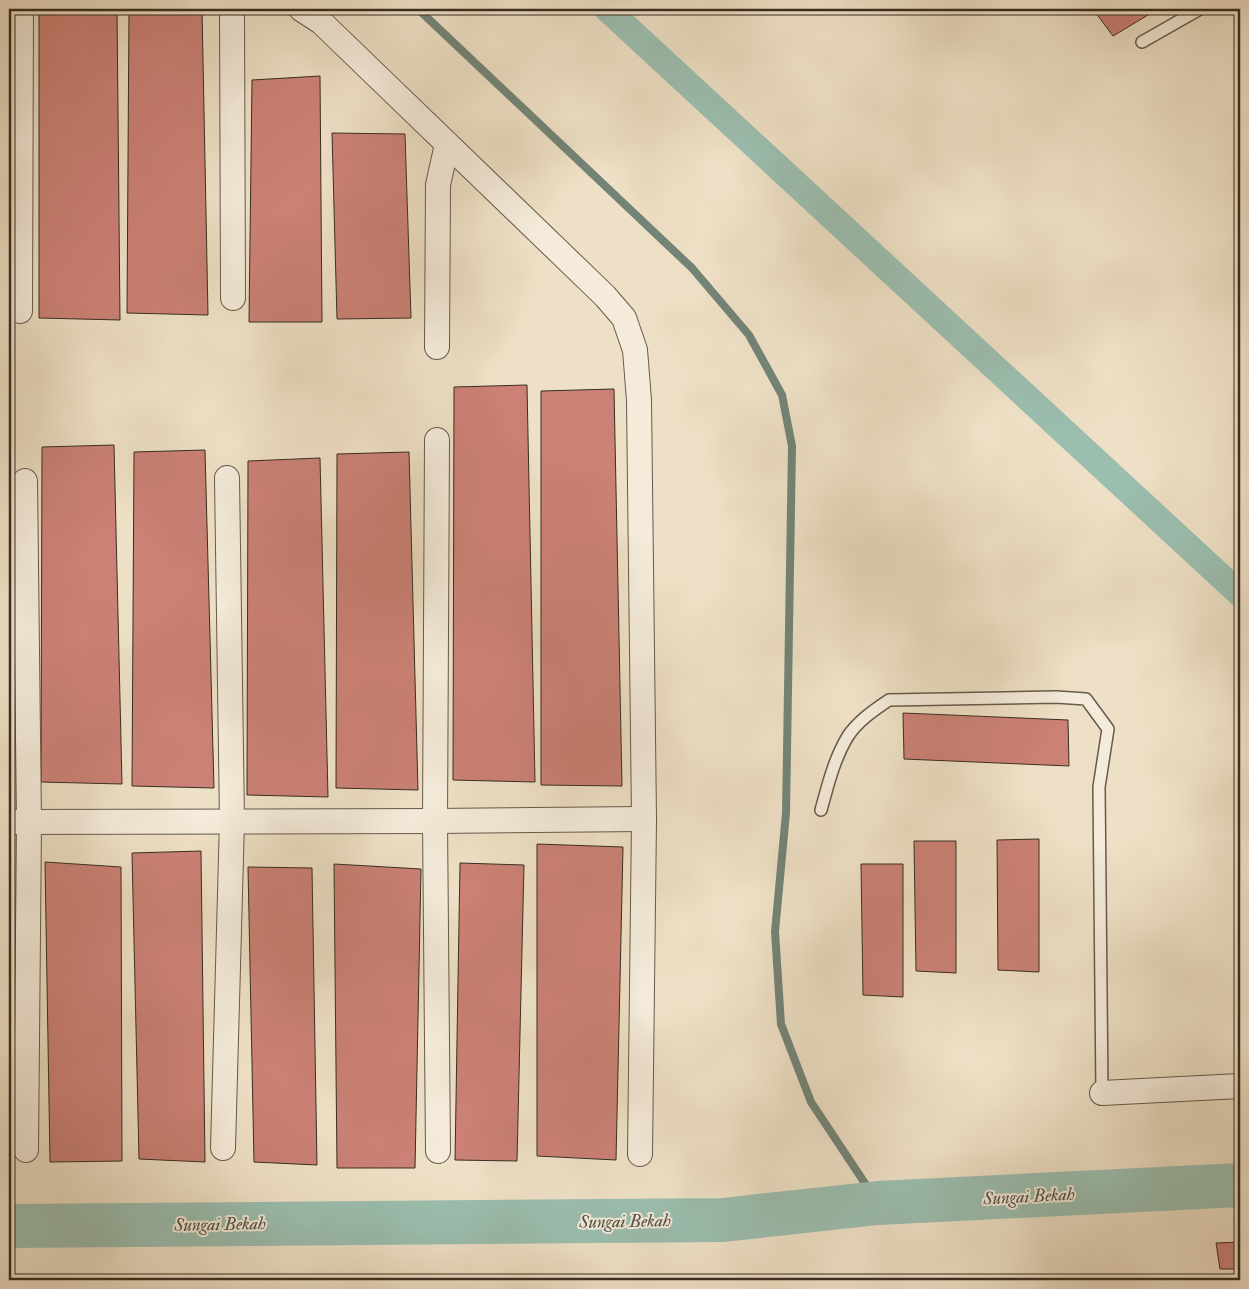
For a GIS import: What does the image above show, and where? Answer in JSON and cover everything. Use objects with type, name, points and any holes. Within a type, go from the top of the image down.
[{"type":"street","points":[[20,311],[21,9]]},
{"type":"street","points":[[232,9],[234,298]]},
{"type":"street","points":[[301,9],[321,22],[605,296],[624,318],[635,350],[639,400],[644,819],[640,1154]]},
{"type":"street","points":[[437,347],[438,185],[447,144]]},
{"type":"street","points":[[437,440],[435,821],[438,1151]]},
{"type":"street","points":[[223,1148],[232,821],[227,478]]},
{"type":"street","points":[[25,481],[19,822],[26,1150]]},
{"type":"street","points":[[19,822],[644,819]]},
{"type":"street","points":[[1102,1093],[1240,1086]]},
{"type":"lane","points":[[1142,42],[1200,9]]},
{"type":"lane","points":[[820,810],[834,765],[848,735],[869,714],[889,700],[1056,697],[1086,699],[1108,729],[1099,787],[1102,1093]]},
{"type":"building","points":[[39,9],[117,9],[120,320],[39,318]]},
{"type":"building","points":[[129,9],[202,9],[208,315],[127,313]]},
{"type":"building","points":[[1093,9],[1158,9],[1113,36]]},
{"type":"building","points":[[320,76],[322,322],[249,322],[252,80]]},
{"type":"building","points":[[332,133],[405,134],[411,318],[337,319]]},
{"type":"building","points":[[527,385],[535,782],[453,780],[454,387]]},
{"type":"building","points":[[614,389],[622,786],[541,785],[541,391]]},
{"type":"building","points":[[114,445],[122,784],[41,782],[42,447]]},
{"type":"building","points":[[205,450],[214,788],[132,786],[134,452]]},
{"type":"building","points":[[409,452],[418,790],[336,788],[337,454]]},
{"type":"building","points":[[320,458],[328,797],[247,795],[248,461]]},
{"type":"building","points":[[9,623],[13,791],[9,791]]},
{"type":"building","points":[[903,713],[1068,720],[1069,766],[904,759]]},
{"type":"building","points":[[1039,839],[1039,972],[998,970],[997,840]]},
{"type":"building","points":[[914,841],[956,841],[956,973],[916,971]]},
{"type":"building","points":[[537,844],[623,847],[616,1160],[537,1156]]},
{"type":"building","points":[[201,851],[205,1162],[139,1159],[132,853]]},
{"type":"building","points":[[9,854],[10,854],[9,1014]]},
{"type":"building","points":[[45,862],[121,867],[122,1161],[50,1162]]},
{"type":"building","points":[[460,863],[524,865],[517,1161],[455,1160]]},
{"type":"building","points":[[334,864],[421,869],[415,1168],[337,1168]]},
{"type":"building","points":[[861,864],[903,864],[903,997],[863,995]]},
{"type":"building","points":[[248,867],[312,868],[317,1165],[254,1162]]},
{"type":"building","points":[[1240,1242],[1240,1269],[1220,1269],[1216,1243]]},
{"type":"waterway","points":[[418,9],[692,268],[749,335],[782,395],[792,446],[786,813],[775,932],[781,1024],[811,1102],[878,1203]]},
{"type":"waterway","points":[[607,9],[1240,594]]},
{"type":"waterway","name":"Sungai Bekah","points":[[9,1226],[723,1220],[878,1203],[1240,1185]]}]
